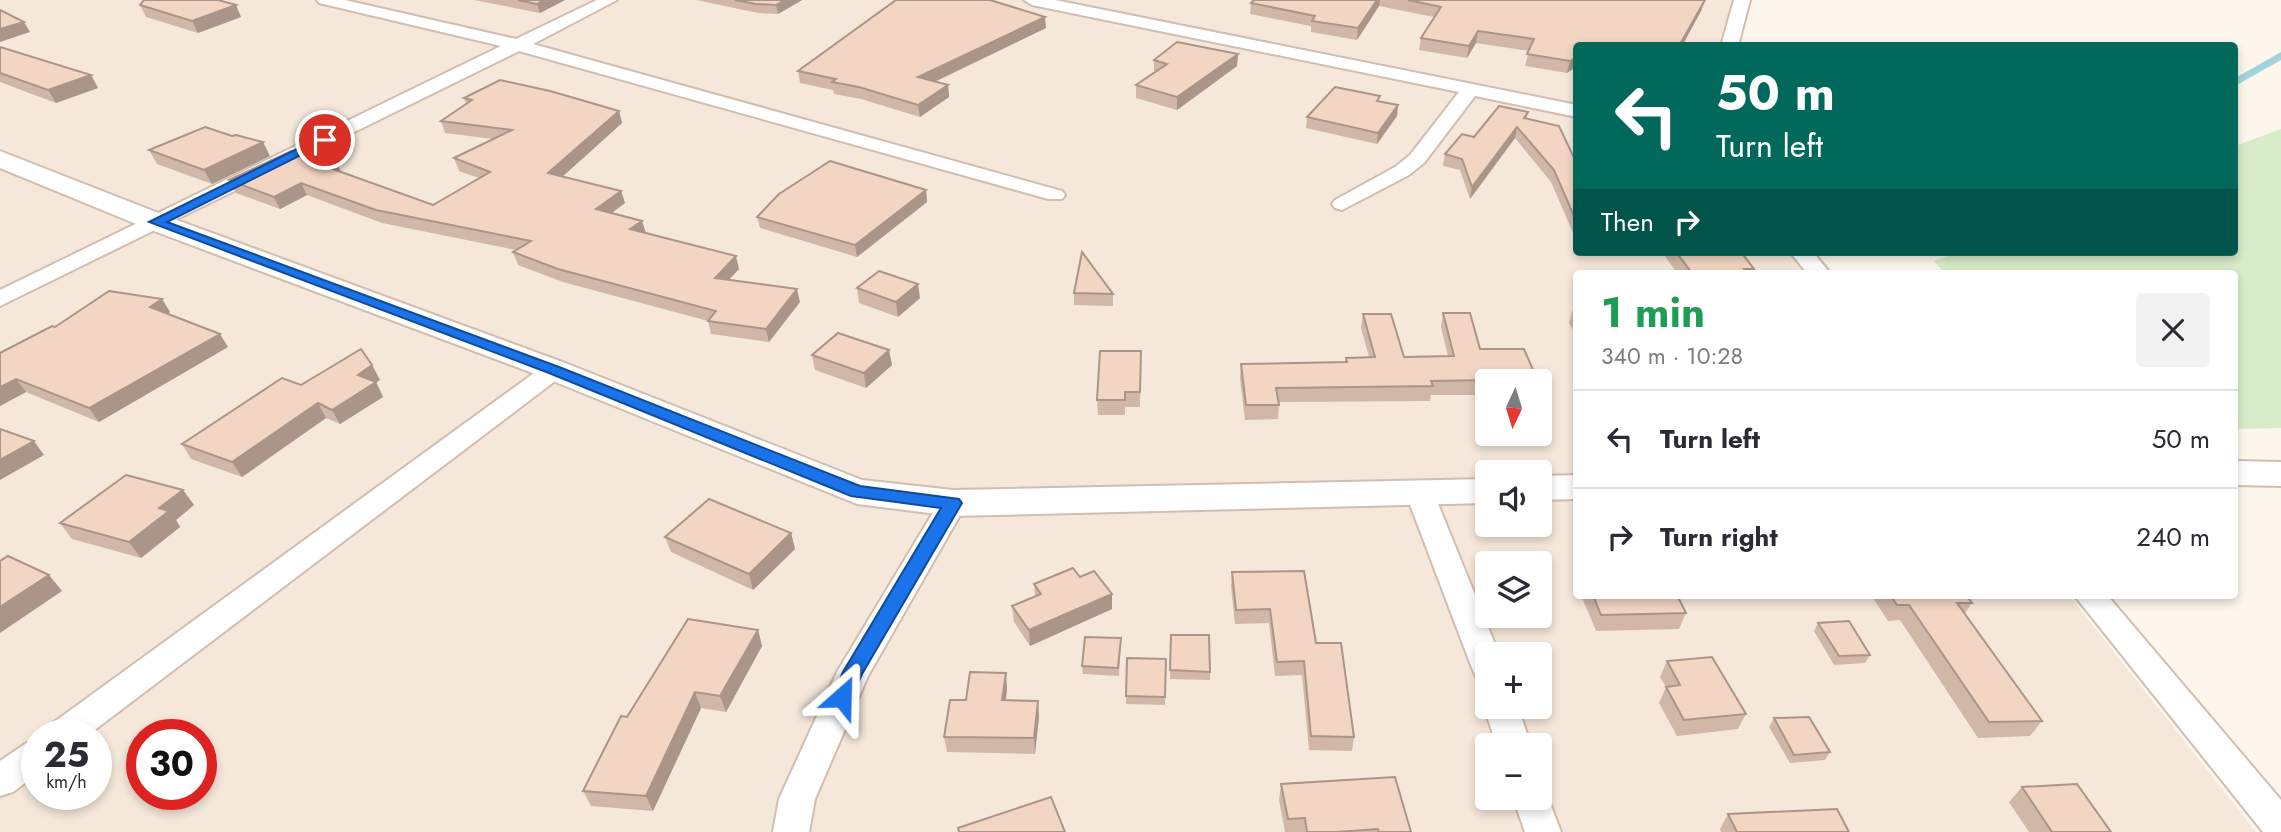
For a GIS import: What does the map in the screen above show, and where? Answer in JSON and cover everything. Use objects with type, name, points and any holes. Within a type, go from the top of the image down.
[{"type":"street","points":[[325,0],[518,45],[1055,195]]},
{"type":"street","points":[[0,299],[609,0]]},
{"type":"street","points":[[1032,0],[1573,110]]},
{"type":"street","points":[[1730,42],[1736,2]]},
{"type":"street","points":[[1342,204],[1402,171],[1416,159],[1472,88]]},
{"type":"street","points":[[3,163],[554,370],[857,492],[953,503],[1475,492]]},
{"type":"street","points":[[1804,256],[1816,270]]},
{"type":"street","points":[[84,719],[554,370]]},
{"type":"street","points":[[2238,473],[2281,474]]},
{"type":"street","points":[[1552,487],[1573,486]]},
{"type":"street","points":[[1420,494],[1478,642]]},
{"type":"street","points":[[791,832],[797,799],[853,672],[953,503]]},
{"type":"street","points":[[2092,599],[2281,827]]},
{"type":"street","points":[[0,781],[21,766]]},
{"type":"street","points":[[1535,810],[1543,832]]},
{"type":"shaded area","points":[[0,0],[1732,0],[1726,42],[1573,42],[1573,256],[1801,256],[1813,270],[1573,270],[1573,599],[2072,599],[2256,832],[0,832]]},
{"type":"green space","points":[[2281,129],[2281,428],[2238,429],[2238,270],[1942,270],[1934,261],[1947,256],[2238,256],[2238,145]]},
{"type":"building","points":[[144,0],[218,0],[236,5],[192,21],[140,5]]},
{"type":"building","points":[[518,0],[544,0],[537,4]]},
{"type":"building","points":[[735,0],[785,0],[776,5]]},
{"type":"building","points":[[896,0],[990,0],[1045,17],[918,77],[948,85],[918,105],[859,87],[832,82],[836,79],[798,71]]},
{"type":"building","points":[[1254,0],[1377,0],[1358,28],[1312,21],[1315,16],[1251,3]]},
{"type":"building","points":[[1408,0],[1705,0],[1681,42],[1573,42],[1573,59],[1570,61],[1527,54],[1534,39],[1478,31],[1469,46],[1421,38],[1441,7]]},
{"type":"building","points":[[0,10],[24,22],[0,29]]},
{"type":"building","points":[[1177,42],[1238,54],[1177,97],[1136,85],[1167,64],[1154,60]]},
{"type":"building","points":[[0,47],[91,75],[48,90],[0,73]]},
{"type":"building","points":[[500,80],[619,111],[548,173],[621,191],[596,209],[642,221],[630,229],[736,256],[715,278],[797,289],[766,329],[708,321],[716,311],[558,269],[513,252],[531,241],[376,210],[301,183],[274,197],[229,180],[291,151],[337,164],[330,168],[433,205],[490,172],[454,158],[512,130],[441,121],[472,100],[464,98]]},
{"type":"building","points":[[1335,87],[1380,96],[1377,101],[1398,105],[1378,133],[1307,117]]},
{"type":"building","points":[[1499,106],[1528,112],[1524,118],[1559,126],[1573,156],[1573,214],[1554,170],[1517,127],[1472,187],[1462,159],[1445,154],[1462,134],[1474,137]]},
{"type":"building","points":[[205,127],[263,142],[204,170],[149,150]]},
{"type":"building","points":[[830,161],[926,190],[855,245],[757,217],[779,194]]},
{"type":"building","points":[[1082,252],[1113,294],[1074,293]]},
{"type":"building","points":[[1679,256],[1744,256],[1754,269],[1745,270],[1690,270]]},
{"type":"building","points":[[879,271],[918,284],[896,302],[857,288]]},
{"type":"building","points":[[109,291],[162,299],[150,307],[220,334],[89,408],[16,379],[0,387],[0,353],[52,326],[55,327]]},
{"type":"building","points":[[1443,313],[1470,313],[1480,349],[1524,349],[1533,369],[1475,369],[1475,380],[1431,381],[1433,386],[1276,388],[1279,405],[1246,405],[1241,364],[1347,362],[1346,358],[1375,357],[1363,314],[1391,314],[1404,357],[1454,356]]},
{"type":"building","points":[[838,333],[889,350],[864,373],[812,355]]},
{"type":"building","points":[[361,349],[372,365],[358,375],[376,382],[332,410],[318,403],[232,462],[182,444],[282,378],[301,385]]},
{"type":"building","points":[[1100,351],[1141,351],[1140,392],[1125,392],[1125,400],[1097,400]]},
{"type":"building","points":[[0,429],[34,441],[0,460]]},
{"type":"building","points":[[126,475],[183,490],[159,508],[169,511],[129,542],[60,523]]},
{"type":"building","points":[[709,499],[791,533],[749,574],[665,537]]},
{"type":"building","points":[[8,556],[49,575],[0,607],[0,561]]},
{"type":"building","points":[[1073,568],[1080,577],[1094,571],[1112,594],[1029,630],[1012,606],[1041,594],[1034,584]]},
{"type":"building","points":[[1304,571],[1316,643],[1341,643],[1354,737],[1311,736],[1304,661],[1277,662],[1270,609],[1236,610],[1232,572]]},
{"type":"building","points":[[1595,599],[1679,599],[1686,613],[1601,615]]},
{"type":"building","points":[[1893,599],[1969,599],[1972,603],[1957,603],[2042,721],[1989,722],[1909,605],[1897,605]]},
{"type":"building","points":[[688,619],[758,630],[720,696],[695,692],[646,796],[583,791],[621,716],[627,717]]},
{"type":"building","points":[[1849,621],[1870,655],[1839,656],[1818,623]]},
{"type":"building","points":[[1171,635],[1209,635],[1210,672],[1170,670]]},
{"type":"building","points":[[1085,637],[1121,638],[1118,668],[1082,666]]},
{"type":"building","points":[[1712,657],[1746,714],[1684,720],[1666,687],[1680,685],[1667,661]]},
{"type":"building","points":[[1127,658],[1166,659],[1165,697],[1126,696]]},
{"type":"building","points":[[970,672],[1006,673],[1002,700],[1038,701],[1034,738],[944,737],[950,700],[966,700]]},
{"type":"building","points":[[1809,717],[1830,752],[1794,755],[1774,718]]},
{"type":"building","points":[[1395,777],[1411,832],[1379,832],[1378,829],[1307,832],[1305,818],[1288,819],[1281,784]]},
{"type":"building","points":[[2077,784],[2111,832],[2052,832],[2022,787]]},
{"type":"building","points":[[1051,797],[1065,832],[959,832],[958,828]]},
{"type":"building","points":[[1837,809],[1849,832],[1737,832],[1728,814]]},
{"type":"waterway","points":[[2238,80],[2281,56]]},
{"type":"route","points":[[325,140],[156,222],[554,370],[857,492],[953,503],[853,672],[842,697]]}]
